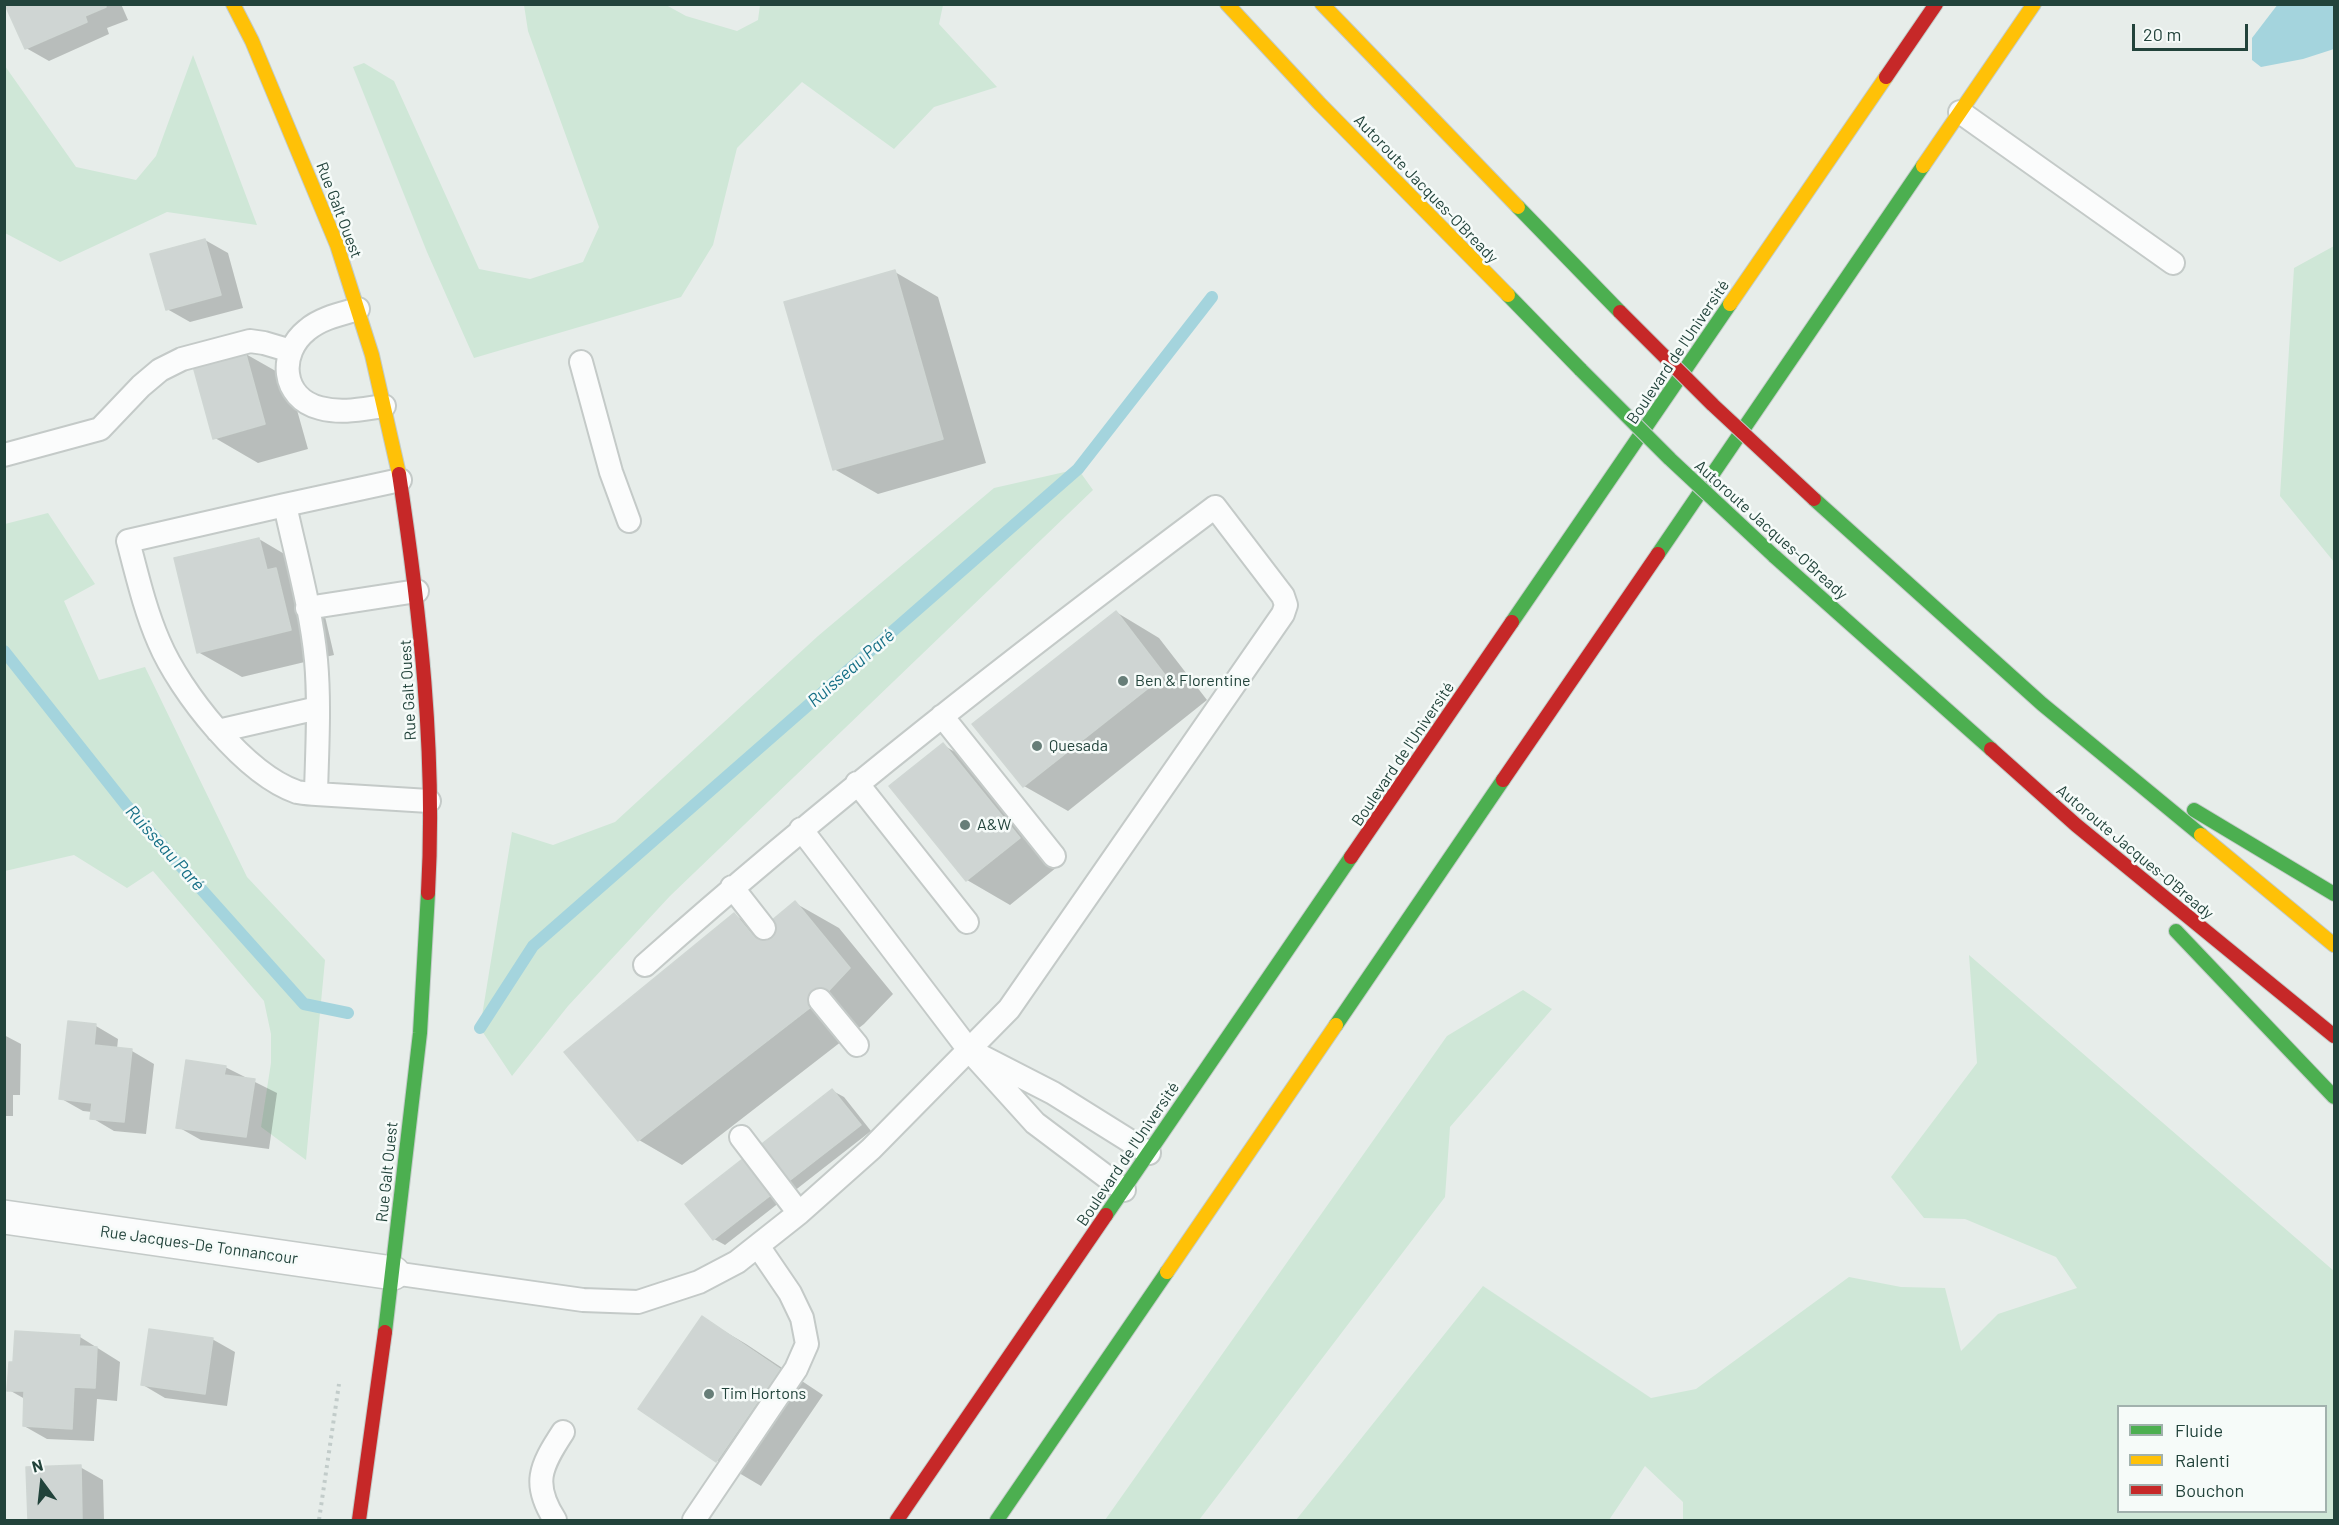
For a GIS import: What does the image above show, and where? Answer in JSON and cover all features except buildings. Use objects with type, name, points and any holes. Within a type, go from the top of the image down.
[{"type":"main road","name":"Autoroute Jacques-O'Bready","points":[[1227,4],[1326,111],[1581,370],[1670,459],[1774,556],[2076,825],[2334,1036]]},
{"type":"main road","points":[[1322,4],[1620,312],[1713,405],[1814,499],[1992,660],[2105,757],[2334,945]]},
{"type":"main road","name":"Boulevard de l'Université","points":[[897,1521],[1936,4]]},
{"type":"main road","points":[[997,1521],[2034,4]]},
{"type":"main road","name":"Rue Galt Ouest","points":[[234,5],[252,41],[337,244],[372,355],[400,480],[417,591],[425,675],[431,839],[420,1033],[377,1402],[359,1521]]},
{"type":"main road","points":[[2105,757],[2334,894]]},
{"type":"main road","points":[[2076,825],[2149,902]]},
{"type":"main road","points":[[2165,918],[2334,1097]]},
{"type":"main road","name":"Rue Galt Ouest","points":[[377,1402],[377,1493]]},
{"type":"street","name":"Rue Jacques-De Tonnancour","points":[[4,1218],[393,1273]]},
{"type":"lane","points":[[1960,112],[2173,264]]},
{"type":"lane","points":[[358,309],[317,323],[308,329],[291,351],[287,364],[289,380],[296,394],[310,405],[336,411],[384,406]]},
{"type":"lane","points":[[4,455],[100,429],[147,381],[160,370],[182,359],[250,341],[264,342],[291,351]]},
{"type":"lane","points":[[581,362],[611,472],[629,521]]},
{"type":"lane","points":[[400,480],[128,541],[150,620],[160,645],[203,713],[218,731],[265,773],[298,792],[429,801]]},
{"type":"lane","points":[[285,506],[316,660],[318,708],[316,794]]},
{"type":"lane","points":[[393,1273],[583,1300],[638,1302],[654,1299],[707,1278],[737,1262],[798,1213],[871,1149],[998,1022],[1016,1000],[1255,656],[1285,610],[1285,601],[1215,507],[857,783],[732,887],[645,965]]},
{"type":"lane","points":[[307,608],[417,591]]},
{"type":"lane","points":[[218,731],[318,708]]},
{"type":"lane","points":[[942,716],[1054,856]]},
{"type":"lane","points":[[857,783],[968,921]]},
{"type":"lane","points":[[801,829],[969,1050],[1035,1123],[1124,1190]]},
{"type":"lane","points":[[732,887],[764,928]]},
{"type":"lane","points":[[820,1000],[857,1045]]},
{"type":"lane","points":[[969,1050],[1053,1093],[1149,1153]]},
{"type":"lane","points":[[741,1137],[798,1213]]},
{"type":"lane","points":[[694,1521],[796,1369],[807,1344],[805,1326],[799,1309],[758,1245]]},
{"type":"lane","points":[[555,1521],[541,1493],[540,1479],[547,1457],[562,1432]]},
{"type":"path","points":[[319,1521],[340,1382]]},
{"type":"green space","points":[[524,5],[666,5],[686,16],[737,31],[758,20],[760,5],[943,5],[939,24],[997,87],[934,107],[894,149],[802,82],[737,148],[713,245],[681,297],[474,358],[427,252],[353,67],[364,63],[394,81],[479,269],[530,279],[583,262],[599,227],[528,31]]},
{"type":"green space","points":[[193,55],[257,225],[167,212],[60,262],[5,233],[5,66],[76,167],[136,180],[156,156]]},
{"type":"green space","points":[[2334,246],[2334,562],[2280,496],[2294,268]]},
{"type":"green space","points":[[1078,469],[1093,490],[670,896],[568,1006],[512,1076],[480,1028],[512,832],[553,845],[615,822],[818,636],[994,488]]},
{"type":"green space","points":[[48,513],[95,584],[64,601],[99,680],[145,667],[247,877],[325,960],[306,1160],[261,1127],[271,1063],[271,1034],[264,1001],[153,871],[127,888],[74,855],[5,871],[5,524]]},
{"type":"green space","points":[[1969,955],[2334,1271],[2334,1520],[1683,1520],[1683,1502],[1645,1466],[1609,1520],[1296,1520],[1483,1286],[1651,1398],[1696,1389],[1849,1277],[1901,1287],[1945,1288],[1961,1351],[1998,1314],[2077,1288],[2056,1257],[1965,1219],[1924,1218],[1891,1177],[1977,1063]]},
{"type":"green space","points":[[1523,990],[1552,1009],[1450,1127],[1445,1197],[1199,1520],[1105,1520],[1447,1036]]},
{"type":"water","points":[[2278,4],[2334,5],[2334,49],[2303,59],[2261,67],[2252,60],[2252,38]]},
{"type":"waterway","name":"Ruisseau Paré","points":[[480,1028],[533,946],[1078,469],[1212,297]]},
{"type":"waterway","name":"Ruisseau Paré","points":[[4,651],[126,805],[304,1004],[348,1013]]},
{"type":"traffic: fast","points":[[1658,554],[1923,166]]},
{"type":"traffic: fast","points":[[1518,207],[1620,312]]},
{"type":"traffic: fast","points":[[1508,295],[1581,370]]},
{"type":"traffic: fast","points":[[1512,622],[1730,304]]},
{"type":"traffic: fast","points":[[1581,370],[1670,459],[1774,556]]},
{"type":"traffic: fast","points":[[1814,499],[2042,704],[2201,835]]},
{"type":"traffic: fast","points":[[1774,556],[1991,749]]},
{"type":"traffic: fast","points":[[1336,1025],[1503,780]]},
{"type":"traffic: fast","points":[[2194,810],[2334,894]]},
{"type":"traffic: fast","points":[[1106,1215],[1351,857]]},
{"type":"traffic: fast","points":[[385,1332],[420,1033],[428,893]]},
{"type":"traffic: fast","points":[[2176,931],[2334,1097]]},
{"type":"traffic: fast","points":[[997,1520],[1167,1272]]},
{"type":"traffic: slow","points":[[233,4],[252,41],[337,245],[372,355],[399,474]]},
{"type":"traffic: slow","points":[[1227,4],[1319,103],[1508,295]]},
{"type":"traffic: slow","points":[[1322,4],[1518,207]]},
{"type":"traffic: slow","points":[[1923,166],[2034,4]]},
{"type":"traffic: slow","points":[[1730,304],[1886,77]]},
{"type":"traffic: slow","points":[[2201,835],[2334,945]]},
{"type":"traffic: slow","points":[[1167,1272],[1336,1025]]},
{"type":"traffic: jam","points":[[1886,77],[1936,4]]},
{"type":"traffic: jam","points":[[1620,312],[1713,405],[1814,499]]},
{"type":"traffic: jam","points":[[399,474],[420,630],[428,735],[430,787],[428,893]]},
{"type":"traffic: jam","points":[[1503,780],[1658,554]]},
{"type":"traffic: jam","points":[[1351,857],[1512,622]]},
{"type":"traffic: jam","points":[[1991,749],[2076,825],[2334,1036]]},
{"type":"traffic: jam","points":[[897,1520],[1106,1215]]},
{"type":"traffic: jam","points":[[359,1520],[385,1332]]},
{"type":"place","name":"Ben & Florentine","points":[[1123,681]]},
{"type":"place","name":"Quesada","points":[[1037,746]]},
{"type":"place","name":"A&W","points":[[965,825]]},
{"type":"place","name":"Tim Hortons","points":[[709,1394]]}]
